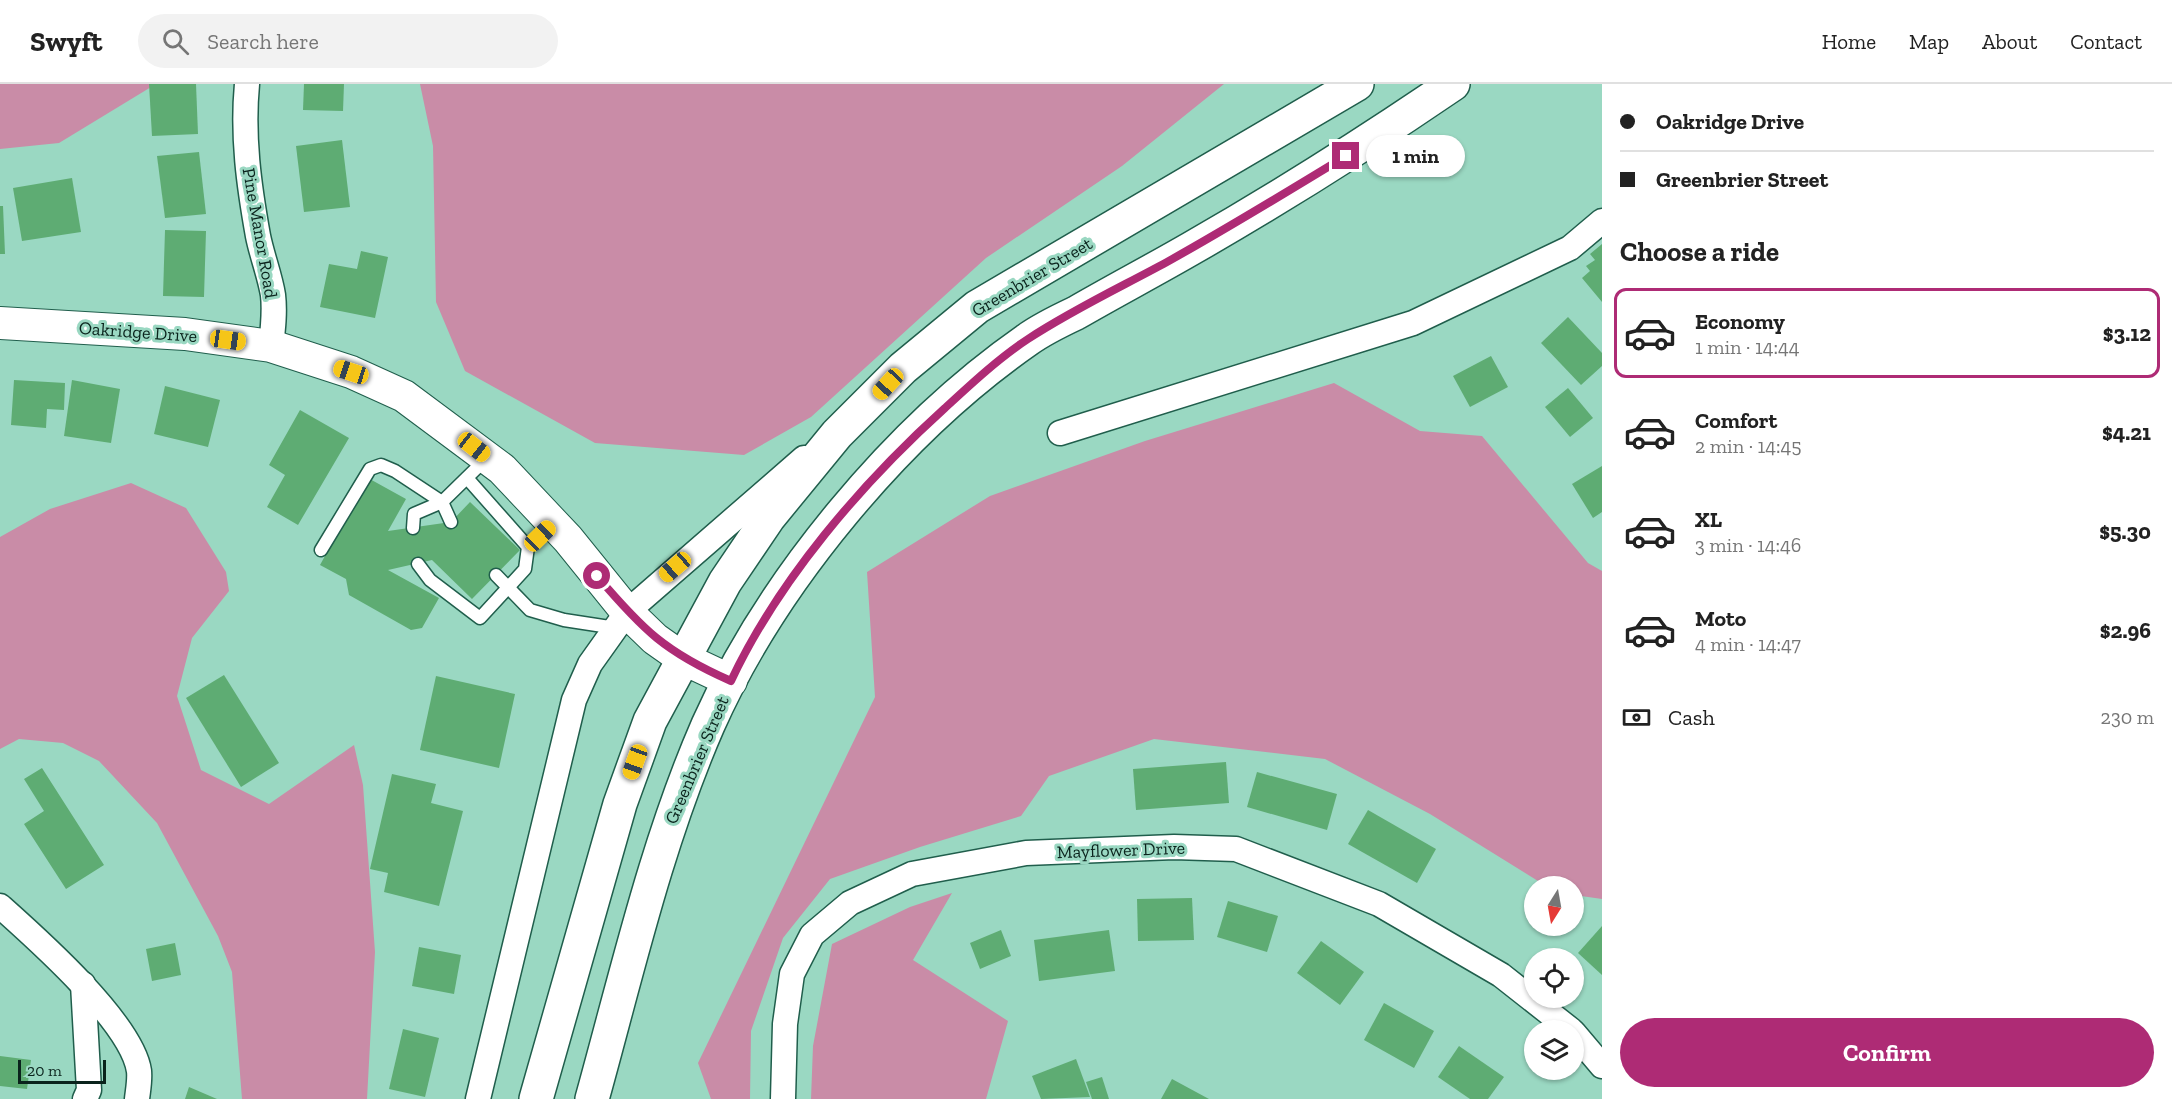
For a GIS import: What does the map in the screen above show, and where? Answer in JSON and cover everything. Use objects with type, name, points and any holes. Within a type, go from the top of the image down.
[{"type":"main road","name":"Greenbrier Street","points":[[536,1099],[620,804],[650,721],[724,582],[769,517],[837,434],[903,368],[977,307],[1357,84]]},
{"type":"main road","name":"Greenbrier Street","points":[[592,1099],[664,838],[709,723],[743,656],[791,580],[860,492],[912,438],[975,381],[1028,339],[1191,249],[1337,162],[1453,84]]},
{"type":"street","name":"Pine Manor Road","points":[[247,84],[245,135],[248,177],[264,264],[273,293],[274,316],[271,346]]},
{"type":"street","points":[[1060,433],[1413,323],[1570,248],[1602,221]]},
{"type":"street","name":"Oakridge Drive","points":[[0,323],[185,334],[271,346],[351,372],[404,396],[478,468],[553,523],[622,620],[682,658],[731,681]]},
{"type":"street","points":[[478,1099],[574,700],[590,664],[622,620],[660,581],[873,400]]},
{"type":"street","name":"Mayflower Drive","points":[[783,1099],[785,1024],[792,974],[812,936],[850,903],[912,874],[1026,853],[1174,847],[1236,849],[1379,904],[1501,975],[1557,1020]]},
{"type":"street","points":[[0,906],[83,984],[125,1039],[139,1070],[137,1099]]},
{"type":"street","points":[[83,984],[89,1090],[85,1099]]},
{"type":"street","name":"Mayflower Drive","points":[[1584,1046],[1602,1066]]},
{"type":"lane","points":[[321,550],[370,469],[381,465],[395,471],[442,502],[451,522]]},
{"type":"lane","points":[[413,528],[414,514],[442,502],[478,468],[528,548]]},
{"type":"lane","points":[[418,564],[430,580],[480,618],[525,569],[528,548],[553,523]]},
{"type":"lane","points":[[496,575],[530,610],[564,620],[622,620]]},
{"type":"shaded area","points":[[0,84],[156,84],[59,143],[0,149]]},
{"type":"shaded area","points":[[420,84],[1224,84],[1122,166],[986,258],[811,417],[744,455],[595,443],[465,371],[436,302],[433,146]]},
{"type":"shaded area","points":[[1334,383],[1420,431],[1482,436],[1588,563],[1602,571],[1602,899],[1584,896],[1584,876],[1530,876],[1430,814],[1325,759],[1154,739],[1049,776],[1021,816],[920,847],[830,879],[783,938],[751,1031],[750,1099],[711,1099],[698,1063],[875,697],[867,572],[990,496],[1145,441]]},
{"type":"shaded area","points":[[131,483],[186,508],[226,572],[229,591],[192,638],[177,696],[201,770],[269,804],[354,745],[363,785],[375,952],[367,1099],[242,1099],[232,972],[218,936],[157,823],[99,761],[63,743],[19,739],[0,749],[0,537],[50,509]]},
{"type":"shaded area","points":[[952,893],[913,960],[1008,1021],[986,1099],[811,1099],[813,1046],[832,944],[910,907]]},
{"type":"building","points":[[149,84],[196,84],[198,134],[152,136]]},
{"type":"building","points":[[304,84],[344,84],[343,111],[303,110]]},
{"type":"building","points":[[342,140],[350,207],[304,212],[296,146]]},
{"type":"building","points":[[199,152],[206,214],[165,218],[157,156]]},
{"type":"building","points":[[72,178],[81,232],[22,241],[13,188]]},
{"type":"building","points":[[0,206],[3,206],[5,254],[0,254]]},
{"type":"building","points":[[165,230],[206,231],[204,297],[163,296]]},
{"type":"building","points":[[1602,244],[1602,302],[1582,278],[1590,271],[1586,266],[1595,260],[1590,254]]},
{"type":"building","points":[[361,251],[388,257],[375,318],[320,307],[329,264],[357,269]]},
{"type":"building","points":[[1568,317],[1602,353],[1602,366],[1581,385],[1541,343]]},
{"type":"building","points":[[1491,356],[1508,387],[1470,407],[1453,376]]},
{"type":"building","points":[[14,380],[65,383],[64,410],[47,409],[46,428],[11,425]]},
{"type":"building","points":[[72,380],[120,389],[111,443],[64,436]]},
{"type":"building","points":[[165,386],[220,400],[208,447],[154,434]]},
{"type":"building","points":[[1568,388],[1593,418],[1570,437],[1545,407]]},
{"type":"building","points":[[300,410],[349,438],[298,525],[267,507],[285,475],[269,465]]},
{"type":"building","points":[[1602,466],[1602,512],[1593,518],[1572,484]]},
{"type":"building","points":[[368,478],[406,499],[388,531],[451,522],[470,502],[520,550],[472,599],[432,560],[388,570],[439,598],[422,628],[411,630],[349,595],[346,579],[320,565]]},
{"type":"building","points":[[224,675],[279,763],[241,787],[186,698]]},
{"type":"building","points":[[436,676],[515,694],[499,768],[420,750]]},
{"type":"building","points":[[1226,762],[1229,803],[1136,810],[1133,769]]},
{"type":"building","points":[[42,768],[104,865],[66,889],[24,824],[44,811],[24,779]]},
{"type":"building","points":[[1257,772],[1337,794],[1327,830],[1247,807]]},
{"type":"building","points":[[392,774],[436,784],[431,803],[463,811],[439,906],[384,892],[388,873],[370,869]]},
{"type":"building","points":[[1368,810],[1436,849],[1417,883],[1348,844]]},
{"type":"building","points":[[1192,898],[1194,940],[1138,941],[1137,899]]},
{"type":"building","points":[[1228,901],[1278,916],[1267,952],[1217,937]]},
{"type":"building","points":[[1602,926],[1602,975],[1584,958],[1582,948]]},
{"type":"building","points":[[1001,930],[1011,956],[980,969],[970,943]]},
{"type":"building","points":[[1109,930],[1115,971],[1039,981],[1034,940]]},
{"type":"building","points":[[1321,941],[1364,972],[1340,1005],[1297,973]]},
{"type":"building","points":[[175,943],[181,975],[152,981],[146,949]]},
{"type":"building","points":[[419,947],[461,955],[454,994],[412,986]]},
{"type":"building","points":[[1384,1003],[1434,1031],[1414,1068],[1364,1040]]},
{"type":"building","points":[[403,1029],[439,1038],[425,1097],[389,1089]]},
{"type":"building","points":[[1459,1046],[1504,1077],[1488,1099],[1470,1099],[1438,1077]]},
{"type":"building","points":[[0,1056],[31,1060],[27,1089],[0,1086]]},
{"type":"building","points":[[1076,1059],[1090,1097],[1041,1099],[1032,1076]]},
{"type":"building","points":[[1102,1077],[1109,1099],[1092,1099],[1086,1082]]},
{"type":"building","points":[[1172,1079],[1209,1099],[1161,1099]]},
{"type":"building","points":[[189,1087],[217,1099],[185,1099]]},
{"type":"route","points":[[597,576],[627,612],[655,639],[682,658],[731,681],[743,656],[791,580],[860,492],[912,438],[975,381],[1028,339],[1191,249],[1346,156]]}]
